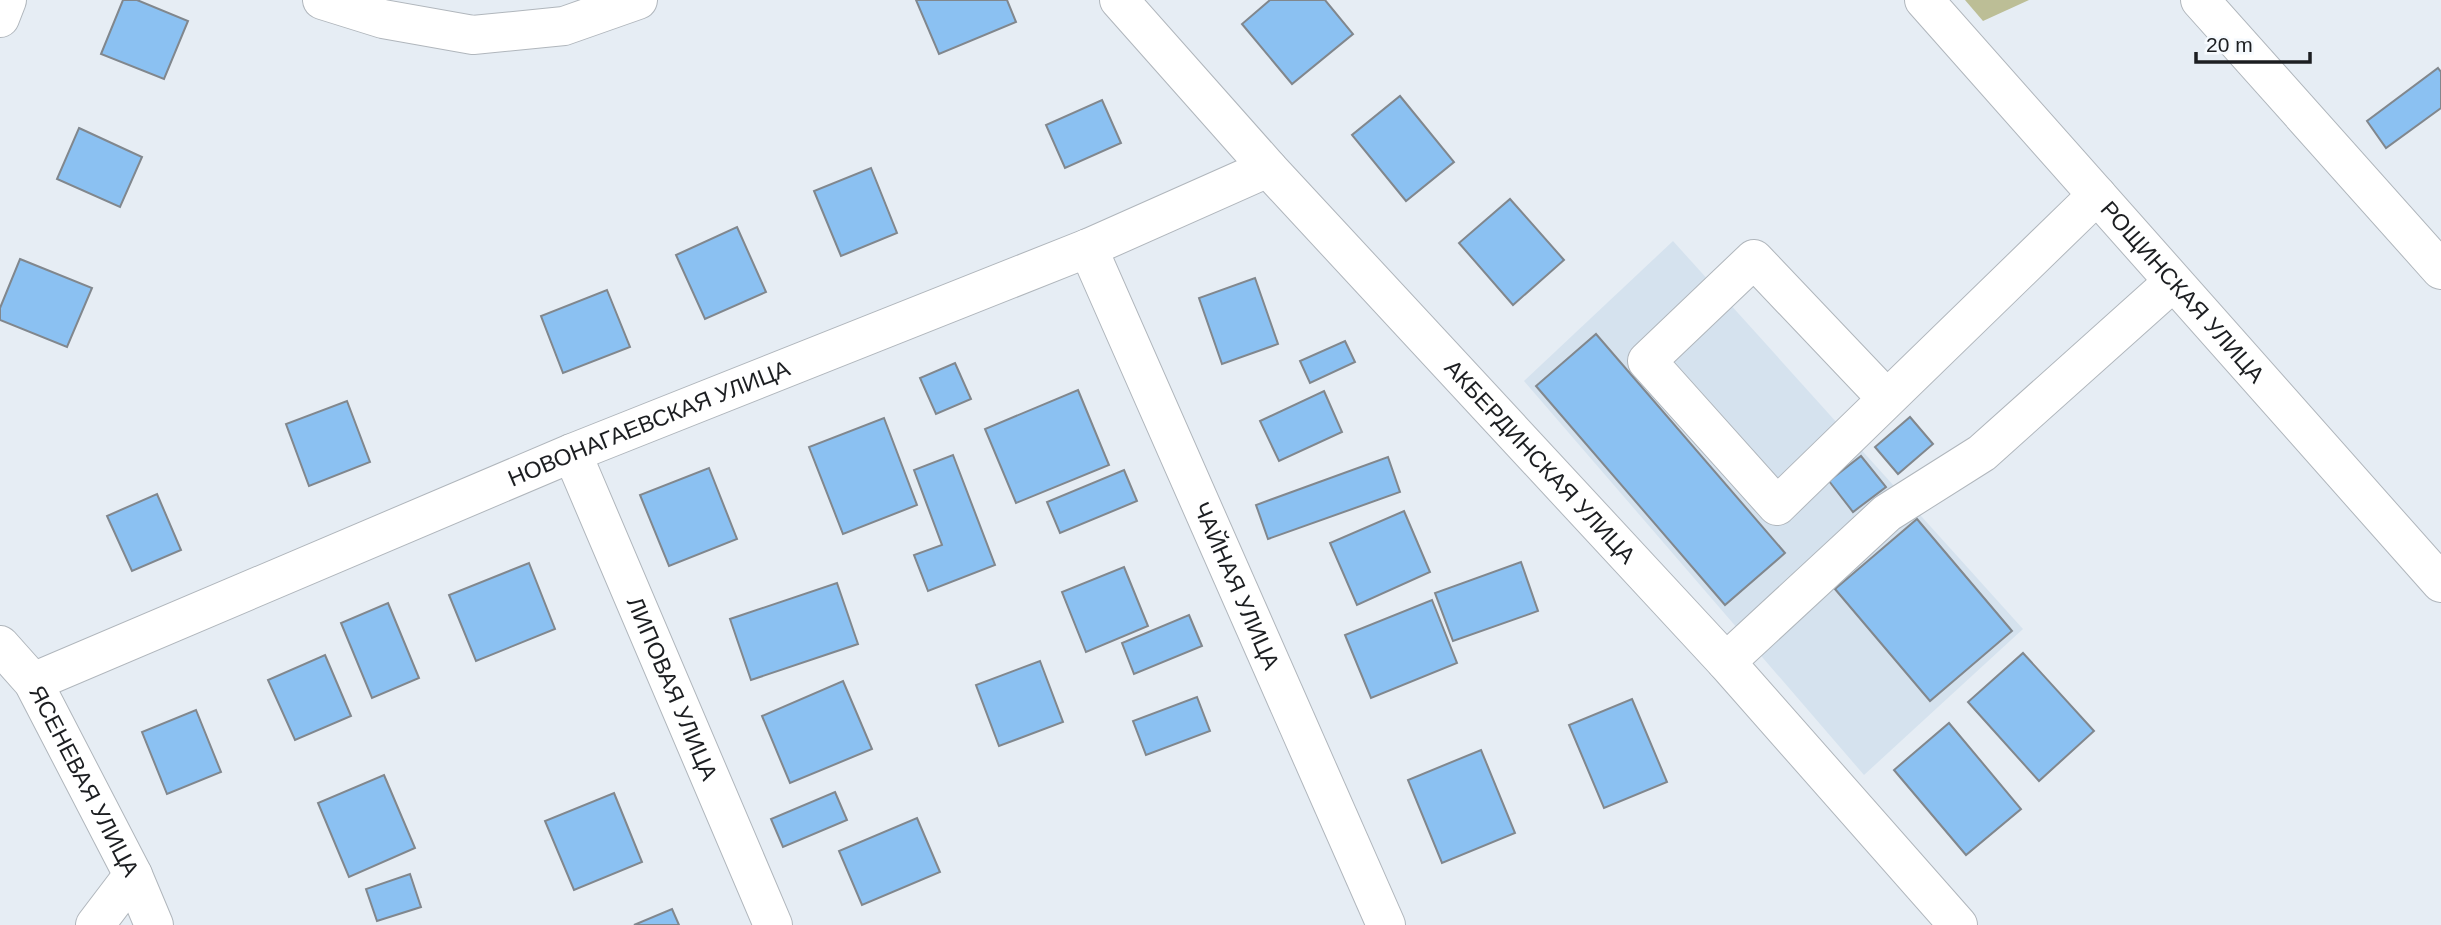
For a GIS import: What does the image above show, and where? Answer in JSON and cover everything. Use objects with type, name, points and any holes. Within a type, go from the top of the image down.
[{"type":"street","points":[[0,18],[7,0]]},
{"type":"street","points":[[322,0],[383,19],[473,34],[564,26],[638,0]]},
{"type":"street","name":"АКБЕРДИНСКАЯ УЛИЦА","points":[[1119,0],[1268,168],[1726,662],[1958,925]]},
{"type":"street","name":"РОЩИНСКАЯ УЛИЦА","points":[[1924,0],[2441,583]]},
{"type":"street","points":[[2200,0],[2441,270]]},
{"type":"street","name":"НОВОНАГАЕВСКАЯ УЛИЦА","points":[[33,682],[572,453],[1088,248],[1268,168]]},
{"type":"street","points":[[1887,399],[1754,259],[1647,361],[1777,506],[2097,195]]},
{"type":"street","name":"ЧАЙНАЯ УЛИЦА","points":[[1088,248],[1386,925]]},
{"type":"street","points":[[1726,662],[1887,513],[1982,453],[2173,282]]},
{"type":"street","name":"ЛИПОВАЯ УЛИЦА","points":[[572,453],[772,925]]},
{"type":"street","name":"ЯСЕНЕВАЯ УЛИЦА","points":[[0,645],[33,682],[133,876],[154,925]]},
{"type":"street","points":[[95,925],[133,876]]},
{"type":"shaded area","points":[[1673,241],[2023,629],[1864,775],[1524,381]]},
{"type":"green space","points":[[1965,0],[2029,0],[1983,21]]},
{"type":"building","points":[[123,0],[137,0],[188,21],[164,79],[101,54]]},
{"type":"building","points":[[916,0],[1007,0],[1016,22],[939,54]]},
{"type":"building","points":[[1270,0],[1325,0],[1353,34],[1292,84],[1242,24]]},
{"type":"building","points":[[2438,68],[2441,72],[2441,108],[2386,148],[2367,121]]},
{"type":"building","points":[[1400,96],[1454,162],[1406,201],[1352,135]]},
{"type":"building","points":[[1102,100],[1121,143],[1065,168],[1046,125]]},
{"type":"building","points":[[79,128],[142,157],[120,207],[57,179]]},
{"type":"building","points":[[871,168],[897,233],[841,256],[814,191]]},
{"type":"building","points":[[1510,199],[1564,260],[1513,305],[1459,243]]},
{"type":"building","points":[[737,227],[766,292],[705,319],[676,255]]},
{"type":"building","points":[[20,259],[92,288],[67,347],[0,320],[0,308]]},
{"type":"building","points":[[1255,278],[1278,344],[1222,364],[1199,298]]},
{"type":"building","points":[[607,290],[630,347],[563,373],[541,316]]},
{"type":"building","points":[[1596,334],[1785,553],[1725,605],[1536,386]]},
{"type":"building","points":[[1345,341],[1355,362],[1310,383],[1300,361]]},
{"type":"building","points":[[955,363],[971,399],[936,414],[920,378]]},
{"type":"building","points":[[1078,390],[1109,465],[1016,503],[985,429]]},
{"type":"building","points":[[1324,391],[1342,432],[1279,461],[1260,421]]},
{"type":"building","points":[[347,401],[370,462],[309,486],[286,424]]},
{"type":"building","points":[[1910,417],[1933,444],[1898,474],[1875,447]]},
{"type":"building","points":[[884,418],[917,505],[843,534],[809,447]]},
{"type":"building","points":[[953,455],[995,565],[928,591],[914,555],[942,545],[914,470]]},
{"type":"building","points":[[1861,456],[1886,487],[1853,512],[1829,481]]},
{"type":"building","points":[[1388,457],[1400,492],[1268,539],[1256,505]]},
{"type":"building","points":[[709,468],[737,539],[669,566],[640,495]]},
{"type":"building","points":[[1124,470],[1137,501],[1060,533],[1047,502]]},
{"type":"building","points":[[157,494],[181,550],[132,571],[107,516]]},
{"type":"building","points":[[1404,511],[1430,572],[1357,605],[1330,543]]},
{"type":"building","points":[[1917,519],[2012,631],[1930,701],[1835,589]]},
{"type":"building","points":[[1521,562],[1538,611],[1453,641],[1435,593]]},
{"type":"building","points":[[529,563],[555,629],[476,661],[449,595]]},
{"type":"building","points":[[1124,567],[1148,626],[1086,652],[1062,592]]},
{"type":"building","points":[[837,583],[858,644],[751,680],[730,619]]},
{"type":"building","points":[[1432,600],[1457,663],[1371,698],[1345,635]]},
{"type":"building","points":[[388,603],[419,678],[372,698],[341,623]]},
{"type":"building","points":[[1189,615],[1202,646],[1134,674],[1122,643]]},
{"type":"building","points":[[2023,653],[2094,731],[2039,781],[1968,702]]},
{"type":"building","points":[[325,655],[351,716],[295,740],[268,680]]},
{"type":"building","points":[[1040,661],[1063,722],[999,746],[976,685]]},
{"type":"building","points":[[843,681],[872,749],[790,783],[762,716]]},
{"type":"building","points":[[1197,697],[1210,731],[1146,755],[1133,721]]},
{"type":"building","points":[[1632,699],[1667,782],[1604,808],[1569,725]]},
{"type":"building","points":[[196,710],[221,772],[167,794],[142,732]]},
{"type":"building","points":[[1949,723],[2021,809],[1966,855],[1894,770]]},
{"type":"building","points":[[1481,750],[1515,833],[1442,863],[1408,780]]},
{"type":"building","points":[[384,775],[415,848],[349,877],[318,803]]},
{"type":"building","points":[[835,792],[847,820],[783,847],[771,819]]},
{"type":"building","points":[[614,793],[642,862],[574,890],[545,821]]},
{"type":"building","points":[[917,818],[940,872],[862,905],[839,851]]},
{"type":"building","points":[[410,874],[421,907],[377,921],[366,889]]},
{"type":"building","points":[[672,909],[679,925],[634,925]]}]
